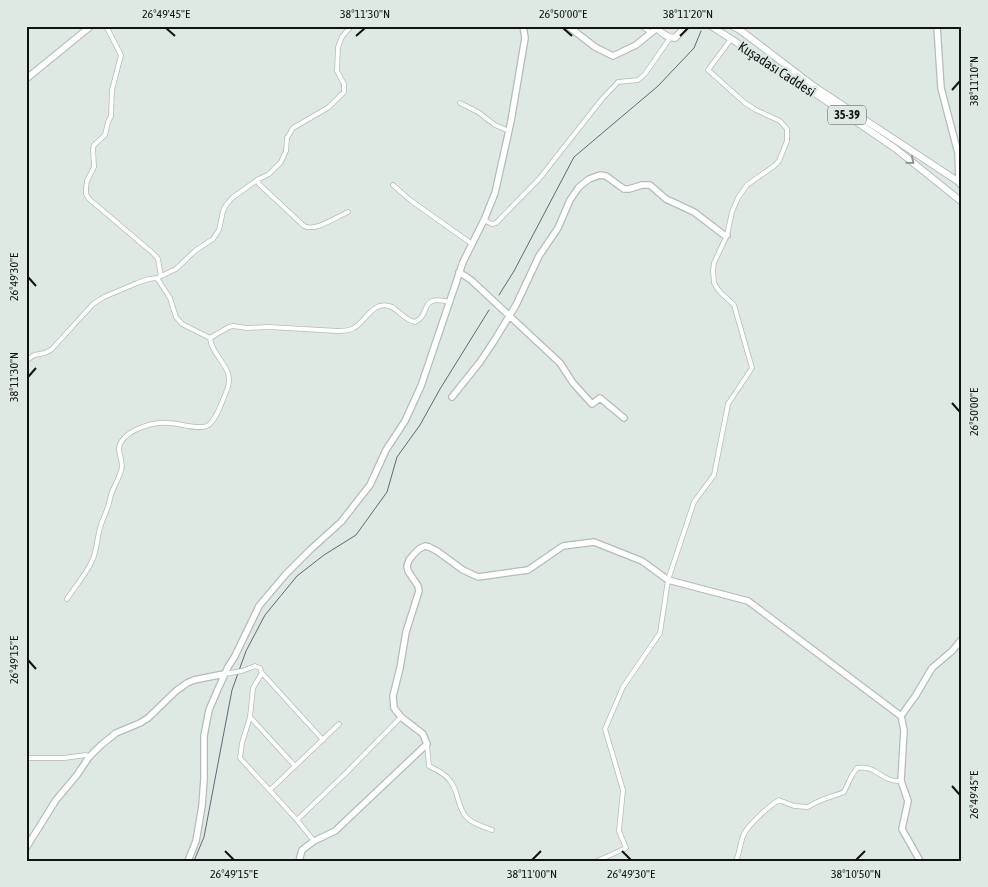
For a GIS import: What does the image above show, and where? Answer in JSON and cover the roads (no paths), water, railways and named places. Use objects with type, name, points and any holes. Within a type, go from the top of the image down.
[{"type":"main road","points":[[654,29],[670,38],[675,38],[686,26]]},
{"type":"main road","name":"Kuşadası Caddesi","points":[[711,26],[896,148],[962,202]]},
{"type":"main road","name":"Kuşadası Caddesi","points":[[732,26],[741,28],[812,85],[960,184]]},
{"type":"street","points":[[26,79],[91,26]]},
{"type":"street","points":[[67,599],[92,560],[100,526],[122,467],[119,449],[122,440],[141,428],[154,424],[169,423],[208,426],[215,417],[229,385],[225,365],[214,350],[210,338],[178,321],[170,298],[159,277],[158,259],[86,194],[87,182],[94,167],[92,148],[105,135],[111,116],[112,90],[121,55],[106,26]]},
{"type":"street","points":[[26,361],[34,355],[45,353],[52,349],[93,304],[104,297],[137,283],[159,277],[176,269],[196,250],[213,239],[219,230],[223,211],[232,198],[269,174],[281,162],[286,151],[287,138],[293,128],[329,107],[344,92],[344,84],[337,71],[338,47],[342,37],[351,26]]},
{"type":"street","points":[[188,861],[196,841],[202,806],[205,728],[209,710],[224,674],[235,656],[259,606],[286,574],[341,522],[370,485],[386,450],[404,421],[421,386],[459,272],[495,194],[509,131],[523,52],[525,38],[523,26]]},
{"type":"street","points":[[568,26],[595,47],[613,56],[636,44],[654,29]]},
{"type":"street","points":[[642,26],[654,29]]},
{"type":"street","points":[[937,26],[941,88],[958,152],[960,184]]},
{"type":"street","points":[[484,220],[492,224],[496,223],[539,179],[602,99],[618,82],[638,80],[645,74],[670,38]]},
{"type":"street","points":[[597,861],[626,848],[619,831],[623,790],[605,729],[623,688],[660,633],[668,580],[694,502],[714,475],[728,404],[752,368],[734,305],[721,293],[714,283],[712,277],[714,263],[727,235],[732,212],[738,198],[748,185],[779,161],[787,141],[787,129],[780,121],[745,103],[708,70],[729,38]]},
{"type":"street","points":[[460,103],[509,131]]},
{"type":"street","points":[[452,397],[480,362],[516,304],[539,256],[558,228],[570,200],[579,187],[589,179],[606,176],[624,189],[650,185],[666,199],[694,212],[724,235],[727,235]]},
{"type":"street","points":[[257,180],[259,184],[309,229],[348,212]]},
{"type":"street","points":[[393,185],[410,200],[472,244]]},
{"type":"street","points":[[459,272],[471,280],[560,363],[573,383],[592,404],[600,398],[624,418]]},
{"type":"street","points":[[210,338],[229,326],[348,330],[358,325],[374,309],[386,305],[391,306],[409,321],[415,322],[421,318],[427,304],[430,302],[440,300],[450,302]]},
{"type":"street","points":[[492,830],[468,818],[459,805],[452,782],[443,773],[429,766],[427,744],[423,734],[394,708],[393,696],[406,632],[419,591],[418,586],[408,571],[410,560],[419,549],[429,546],[463,570],[478,577],[528,570],[563,546],[594,542],[642,561],[668,580],[748,601],[901,716],[904,730],[901,781],[908,801],[902,830],[920,861]]},
{"type":"street","points":[[901,716],[916,696],[932,668],[952,651],[962,639]]},
{"type":"street","points":[[26,848],[56,800],[89,757],[100,746],[116,733],[148,718],[176,691],[194,680],[242,671],[255,666],[260,668],[262,673],[323,740]]},
{"type":"street","points":[[262,673],[253,688],[250,717],[242,743],[240,758],[314,841]]},
{"type":"street","points":[[297,820],[401,716]]},
{"type":"street","points":[[250,717],[295,766]]},
{"type":"street","points":[[270,790],[339,724]]},
{"type":"street","points":[[299,861],[302,850],[314,841],[335,831],[427,744]]},
{"type":"street","points":[[26,758],[64,758],[86,755],[89,757]]},
{"type":"street","points":[[736,861],[744,833],[768,807],[779,800],[794,806],[808,807],[817,801],[831,798],[844,792],[857,768],[868,768],[885,778],[901,781]]},
{"type":"waterway","points":[[499,295],[514,271],[574,157],[658,86],[694,48],[701,31]]},
{"type":"waterway","points":[[194,861],[204,837],[232,690],[246,651],[265,615],[297,576],[324,555],[356,535],[387,492],[397,457],[420,425],[489,310]]}]
